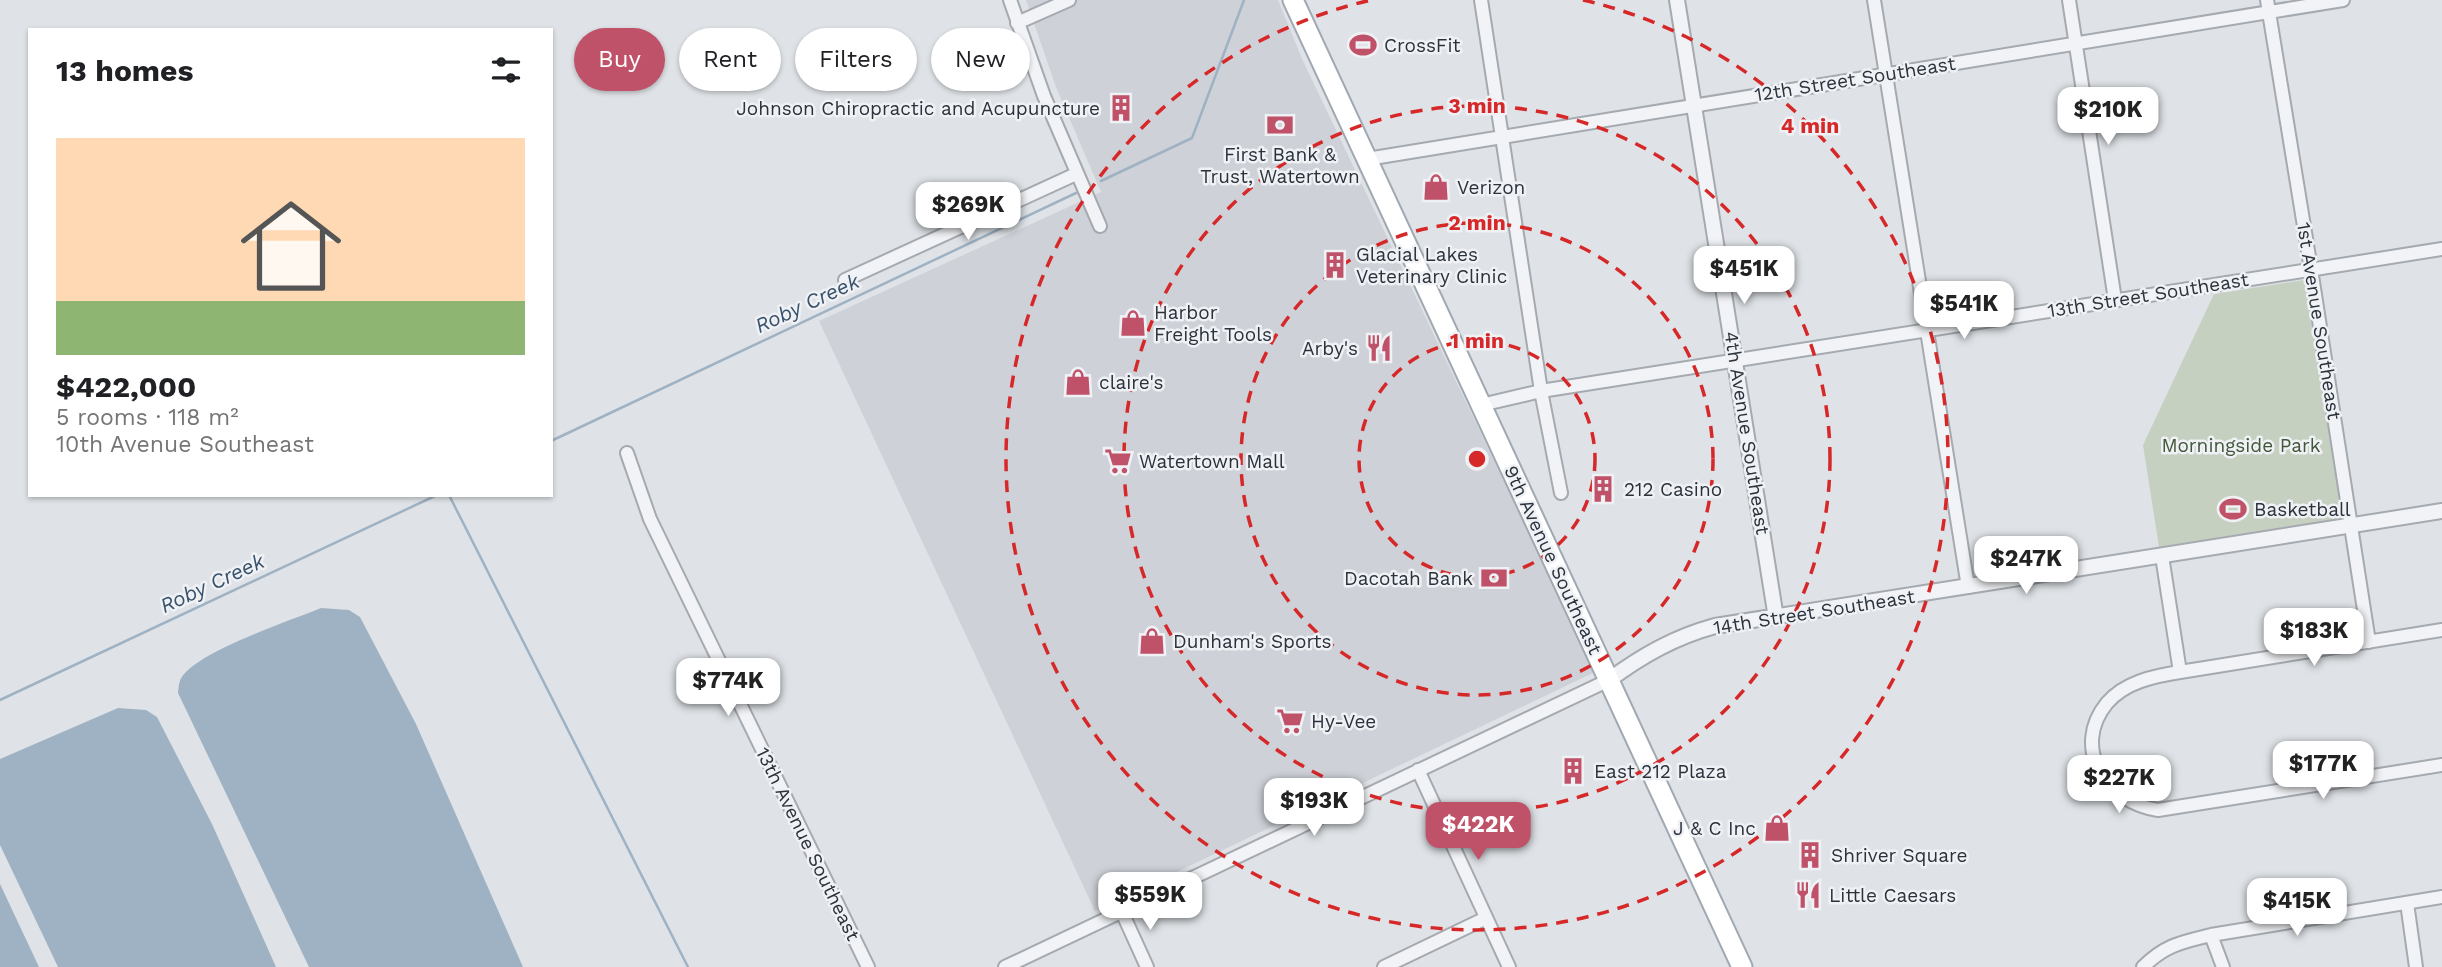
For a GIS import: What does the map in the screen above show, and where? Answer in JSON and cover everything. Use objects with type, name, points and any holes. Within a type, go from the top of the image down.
[{"type":"main road","name":"9th Avenue Southeast","points":[[1293,0],[1742,967]]},
{"type":"street","points":[[1010,0],[1076,174],[1100,226]]},
{"type":"street","points":[[1017,23],[1069,0]]},
{"type":"street","points":[[1481,0],[1541,391],[1561,493]]},
{"type":"street","name":"4th Avenue Southeast","points":[[1676,0],[1776,618]]},
{"type":"street","points":[[1874,0],[1968,587]]},
{"type":"street","points":[[2069,0],[2115,300]]},
{"type":"street","name":"12th Street Southeast","points":[[1367,159],[2076,44],[2268,6],[2343,0]]},
{"type":"street","name":"1st Avenue Southeast","points":[[2268,6],[2369,642]]},
{"type":"street","points":[[845,280],[1076,174]]},
{"type":"street","name":"13th Street Southeast","points":[[1481,405],[1541,391],[2442,249]]},
{"type":"street","name":"13th Avenue Southeast","points":[[627,453],[650,519],[868,967]]},
{"type":"street","name":"14th Street Southeast","points":[[1005,967],[1609,680],[1638,659],[1679,638],[1715,626],[2442,511]]},
{"type":"street","points":[[2162,556],[2180,672]]},
{"type":"street","points":[[2442,630],[2180,672],[2141,681],[2107,703],[2095,729],[2093,746],[2095,762],[2101,776],[2120,796],[2143,808],[2158,810],[2442,765]]},
{"type":"street","points":[[1418,770],[1509,967]]},
{"type":"street","points":[[2143,967],[2165,948],[2211,935],[2442,897]]},
{"type":"street","points":[[2407,903],[2416,967]]},
{"type":"street","points":[[1122,912],[1147,967]]},
{"type":"street","points":[[1384,967],[1486,918]]},
{"type":"street","points":[[2211,935],[2223,967]]},
{"type":"shaded area","points":[[1026,0],[1278,0],[1303,61],[1595,672],[1095,911],[819,321],[1101,192],[1056,87]]},
{"type":"green space","name":"Morningside Park","points":[[2304,280],[2343,518],[2159,547],[2143,445],[2214,294]]},
{"type":"water","points":[[321,608],[349,610],[360,617],[416,724],[523,967],[309,967],[178,693],[183,675],[211,655],[249,636]]},
{"type":"water","points":[[118,708],[146,710],[157,717],[212,824],[276,967],[58,967],[0,845],[0,759]]},
{"type":"water","points":[[0,884],[39,967],[0,967]]},
{"type":"waterway","name":"Roby Creek","points":[[1101,181],[1192,138],[1244,0]]},
{"type":"waterway","name":"Roby Creek","points":[[553,440],[1076,193]]},
{"type":"waterway","name":"Roby Creek","points":[[0,700],[433,497]]},
{"type":"waterway","points":[[450,497],[688,967]]},
{"type":"place","name":"CrossFit","points":[[1363,45]]},
{"type":"place","name":"Johnson Chiropractic and Acupuncture","points":[[1121,108]]},
{"type":"place","name":"First Bank & Trust, Watertown","points":[[1280,125]]},
{"type":"place","name":"Verizon","points":[[1436,187]]},
{"type":"place","name":"Glacial Lakes Veterinary Clinic","points":[[1335,265]]},
{"type":"place","name":"Harbor Freight Tools","points":[[1133,323]]},
{"type":"place","name":"Arby's","points":[[1379,348]]},
{"type":"place","name":"claire's","points":[[1078,382]]},
{"type":"place","name":"Watertown Mall","points":[[1118,461]]},
{"type":"place","name":"212 Casino","points":[[1603,489]]},
{"type":"place","name":"Basketball","points":[[2233,509]]},
{"type":"place","name":"Dacotah Bank","points":[[1494,578]]},
{"type":"place","name":"Dunham's Sports","points":[[1152,641]]},
{"type":"place","name":"Hy-Vee","points":[[1290,721]]},
{"type":"place","name":"East 212 Plaza","points":[[1573,771]]},
{"type":"place","name":"J & C Inc","points":[[1777,828]]},
{"type":"place","name":"Shriver Square","points":[[1810,855]]},
{"type":"place","name":"Little Caesars","points":[[1808,895]]}]
